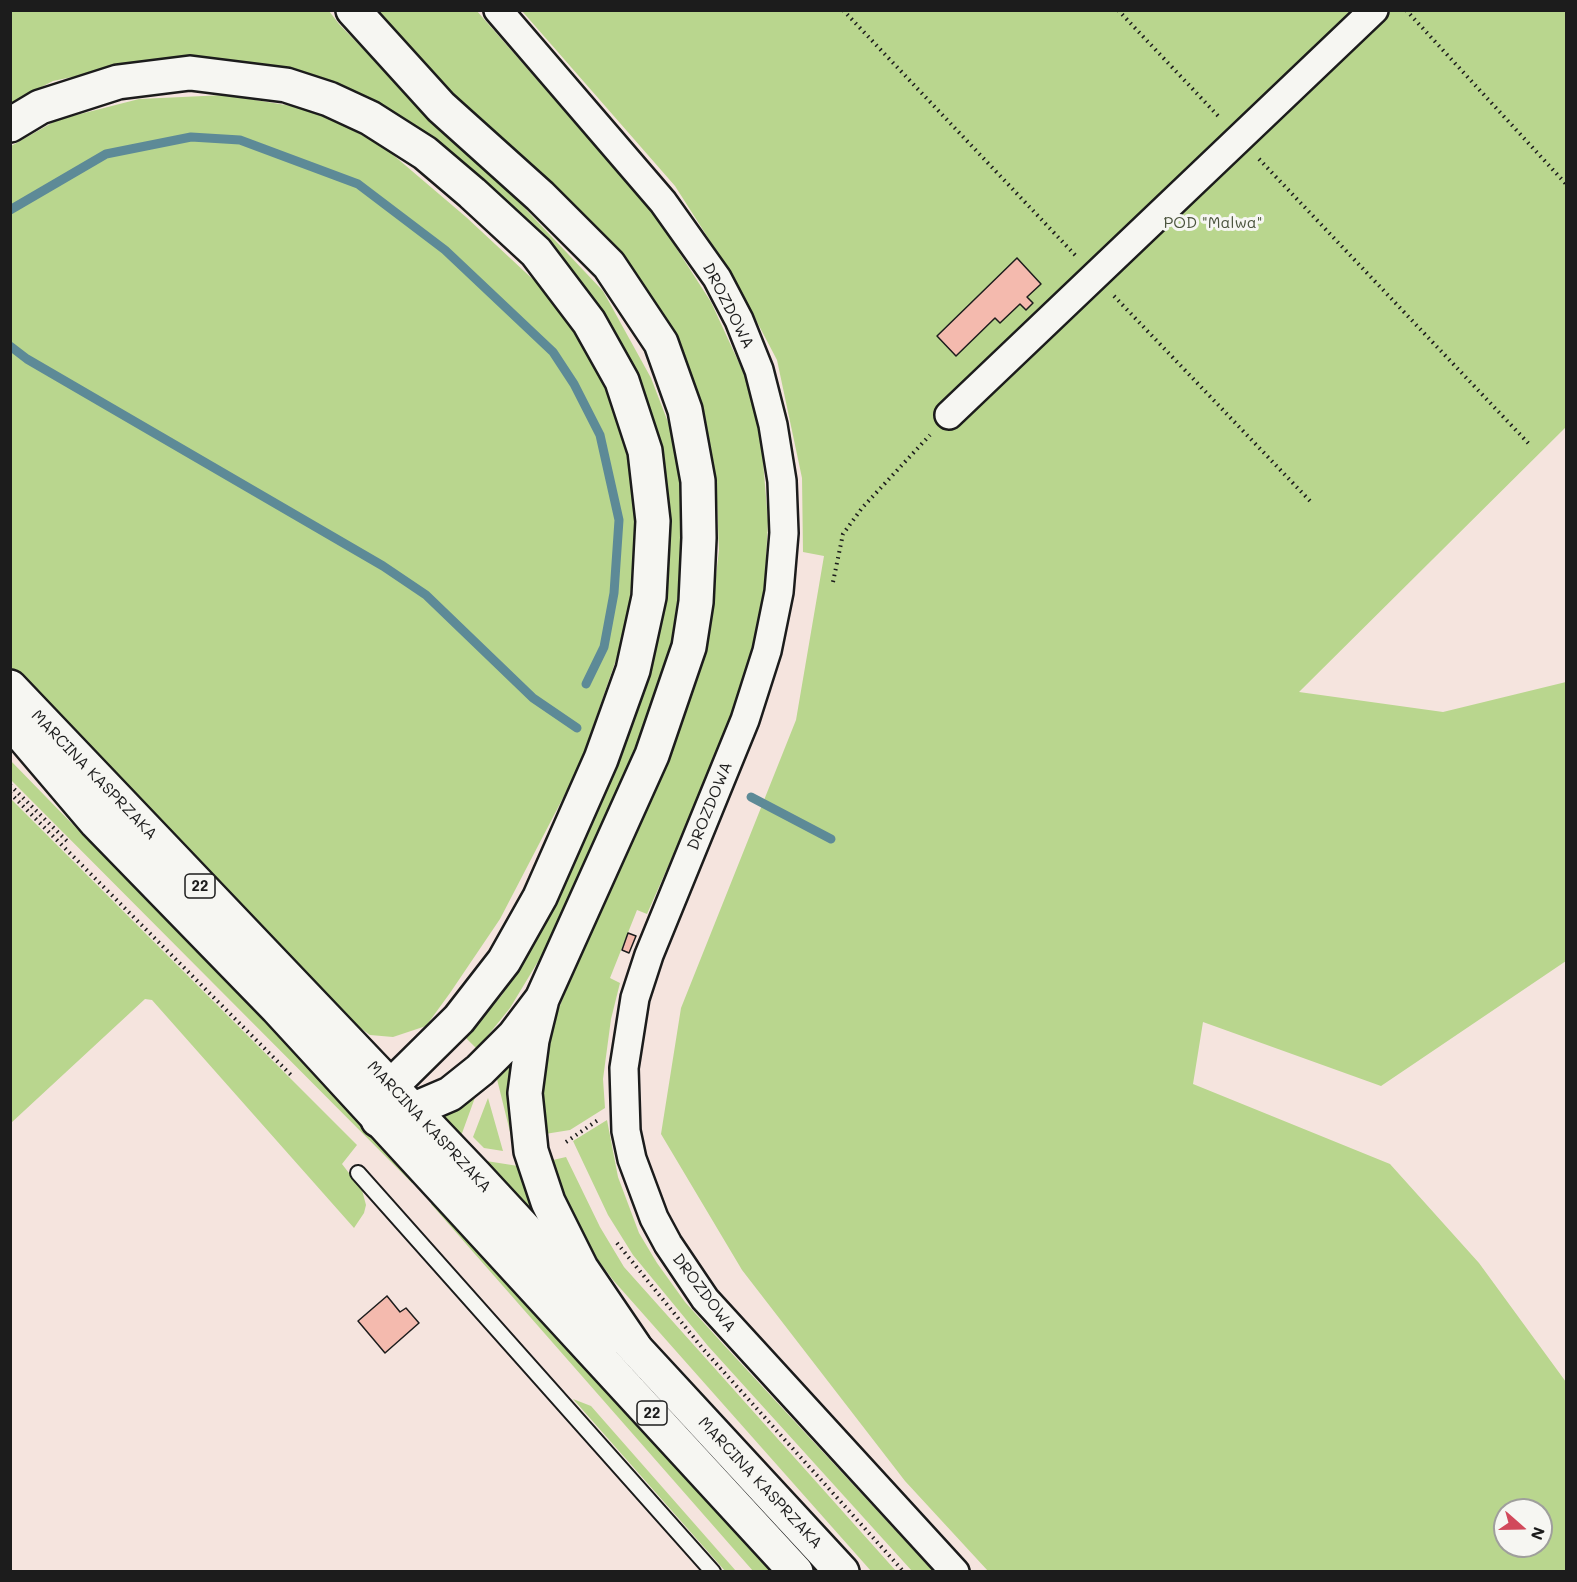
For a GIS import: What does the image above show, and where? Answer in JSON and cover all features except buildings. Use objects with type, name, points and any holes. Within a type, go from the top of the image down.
[{"type":"main road","points":[[353,10],[441,107],[540,196],[609,265],[661,343],[685,410],[698,481],[699,538],[696,602],[689,647],[652,755],[542,999],[530,1050],[525,1093],[528,1136],[537,1176],[580,1268],[634,1346]]},
{"type":"main road","points":[[10,125],[40,107],[118,82],[190,73],[286,85],[328,99],[370,118],[425,153],[536,252],[589,322],[622,381],[645,451],[653,521],[649,597],[633,670],[601,759],[540,897],[504,961],[459,1019],[381,1096],[377,1108],[378,1120],[394,1118],[414,1111],[450,1094],[480,1070],[514,1036],[542,999]]},
{"type":"main road","name":"MARCINA KASPRZAKA","points":[[10,687],[390,1085],[842,1572]]},
{"type":"main road","name":"MARCINA KASPRZAKA","points":[[10,721],[96,822],[277,1008],[796,1572]]},
{"type":"street","name":"DROZDOWA","points":[[498,10],[663,202],[717,279],[739,320],[759,370],[773,425],[782,481],[784,533],[779,592],[767,651],[745,720],[649,956],[633,1009],[624,1068],[626,1131],[632,1159],[654,1218],[668,1244],[705,1299],[956,1572]]},
{"type":"street","points":[[949,415],[1374,10]]},
{"type":"lane","points":[[358,1173],[713,1572]]},
{"type":"path","points":[[1118,10],[1530,445]]},
{"type":"path","points":[[1406,10],[1566,184]]},
{"type":"path","points":[[833,582],[843,534],[862,508],[949,415]]},
{"type":"path","points":[[10,793],[299,1083]]},
{"type":"path","points":[[617,1243],[704,1350],[904,1572]]},
{"type":"green space","points":[[11,11],[329,11],[414,102],[482,163],[603,291],[651,378],[678,448],[685,546],[669,658],[630,768],[551,940],[510,1008],[477,1049],[466,1038],[502,995],[534,944],[580,849],[613,767],[662,456],[640,380],[588,298],[469,172],[402,118],[318,77],[224,59],[139,63],[53,81],[11,103]]},
{"type":"green space","points":[[372,11],[477,11],[655,215],[711,302],[745,376],[761,437],[768,521],[764,600],[743,685],[696,803],[647,914],[637,910],[610,978],[620,983],[611,1019],[603,1079],[605,1108],[570,1130],[545,1134],[542,1093],[545,1053],[559,1008],[701,657],[713,601],[719,550],[716,478],[703,406],[680,349],[631,265],[553,185],[469,110],[391,33]]},
{"type":"green space","name":"POD \"Malwa\"","points":[[522,11],[1566,11],[1566,427],[1299,692],[1443,712],[1566,682],[1566,961],[1381,1086],[1203,1022],[1193,1084],[1390,1164],[1479,1263],[1566,1382],[1566,1571],[988,1571],[905,1481],[742,1270],[661,1134],[681,1008],[796,720],[824,556],[803,552],[802,478],[777,360],[735,280],[675,186]]},
{"type":"green space","points":[[225,95],[316,110],[385,148],[466,217],[539,285],[584,341],[624,425],[640,511],[626,631],[578,769],[500,919],[450,993],[426,1026],[393,1037],[370,1035],[328,1004],[11,668],[11,146],[57,120],[139,99]]},
{"type":"green space","points":[[10,760],[417,1178],[412,1183],[11,780]]},
{"type":"green space","points":[[11,799],[357,1145],[342,1164],[362,1190],[366,1205],[364,1213],[354,1228],[152,1000],[145,999],[11,1123]]},
{"type":"green space","points":[[513,1059],[510,1090],[512,1140],[495,1071]]},
{"type":"green space","points":[[477,1092],[461,1136],[437,1114]]},
{"type":"green space","points":[[488,1098],[503,1151],[484,1148],[473,1137]]},
{"type":"green space","points":[[607,1120],[618,1177],[639,1233],[685,1302],[933,1571],[912,1571],[708,1346],[633,1255],[608,1215],[573,1141]]},
{"type":"green space","points":[[566,1157],[600,1227],[624,1267],[896,1571],[871,1571],[613,1280],[595,1256],[563,1191],[553,1160]]},
{"type":"green space","points":[[480,1160],[518,1166],[531,1206],[529,1212]]},
{"type":"green space","points":[[436,1199],[774,1571],[753,1571],[431,1204]]},
{"type":"green space","points":[[573,1399],[591,1406],[736,1571],[725,1571]]},
{"type":"waterway","points":[[10,210],[106,154],[191,137],[240,140],[358,184],[445,250],[553,352],[574,384],[600,435],[619,520],[614,593],[604,647],[586,684]]},
{"type":"waterway","points":[[10,346],[27,359],[383,566],[426,595],[533,698],[577,728]]},
{"type":"waterway","points":[[751,797],[831,839]]}]
